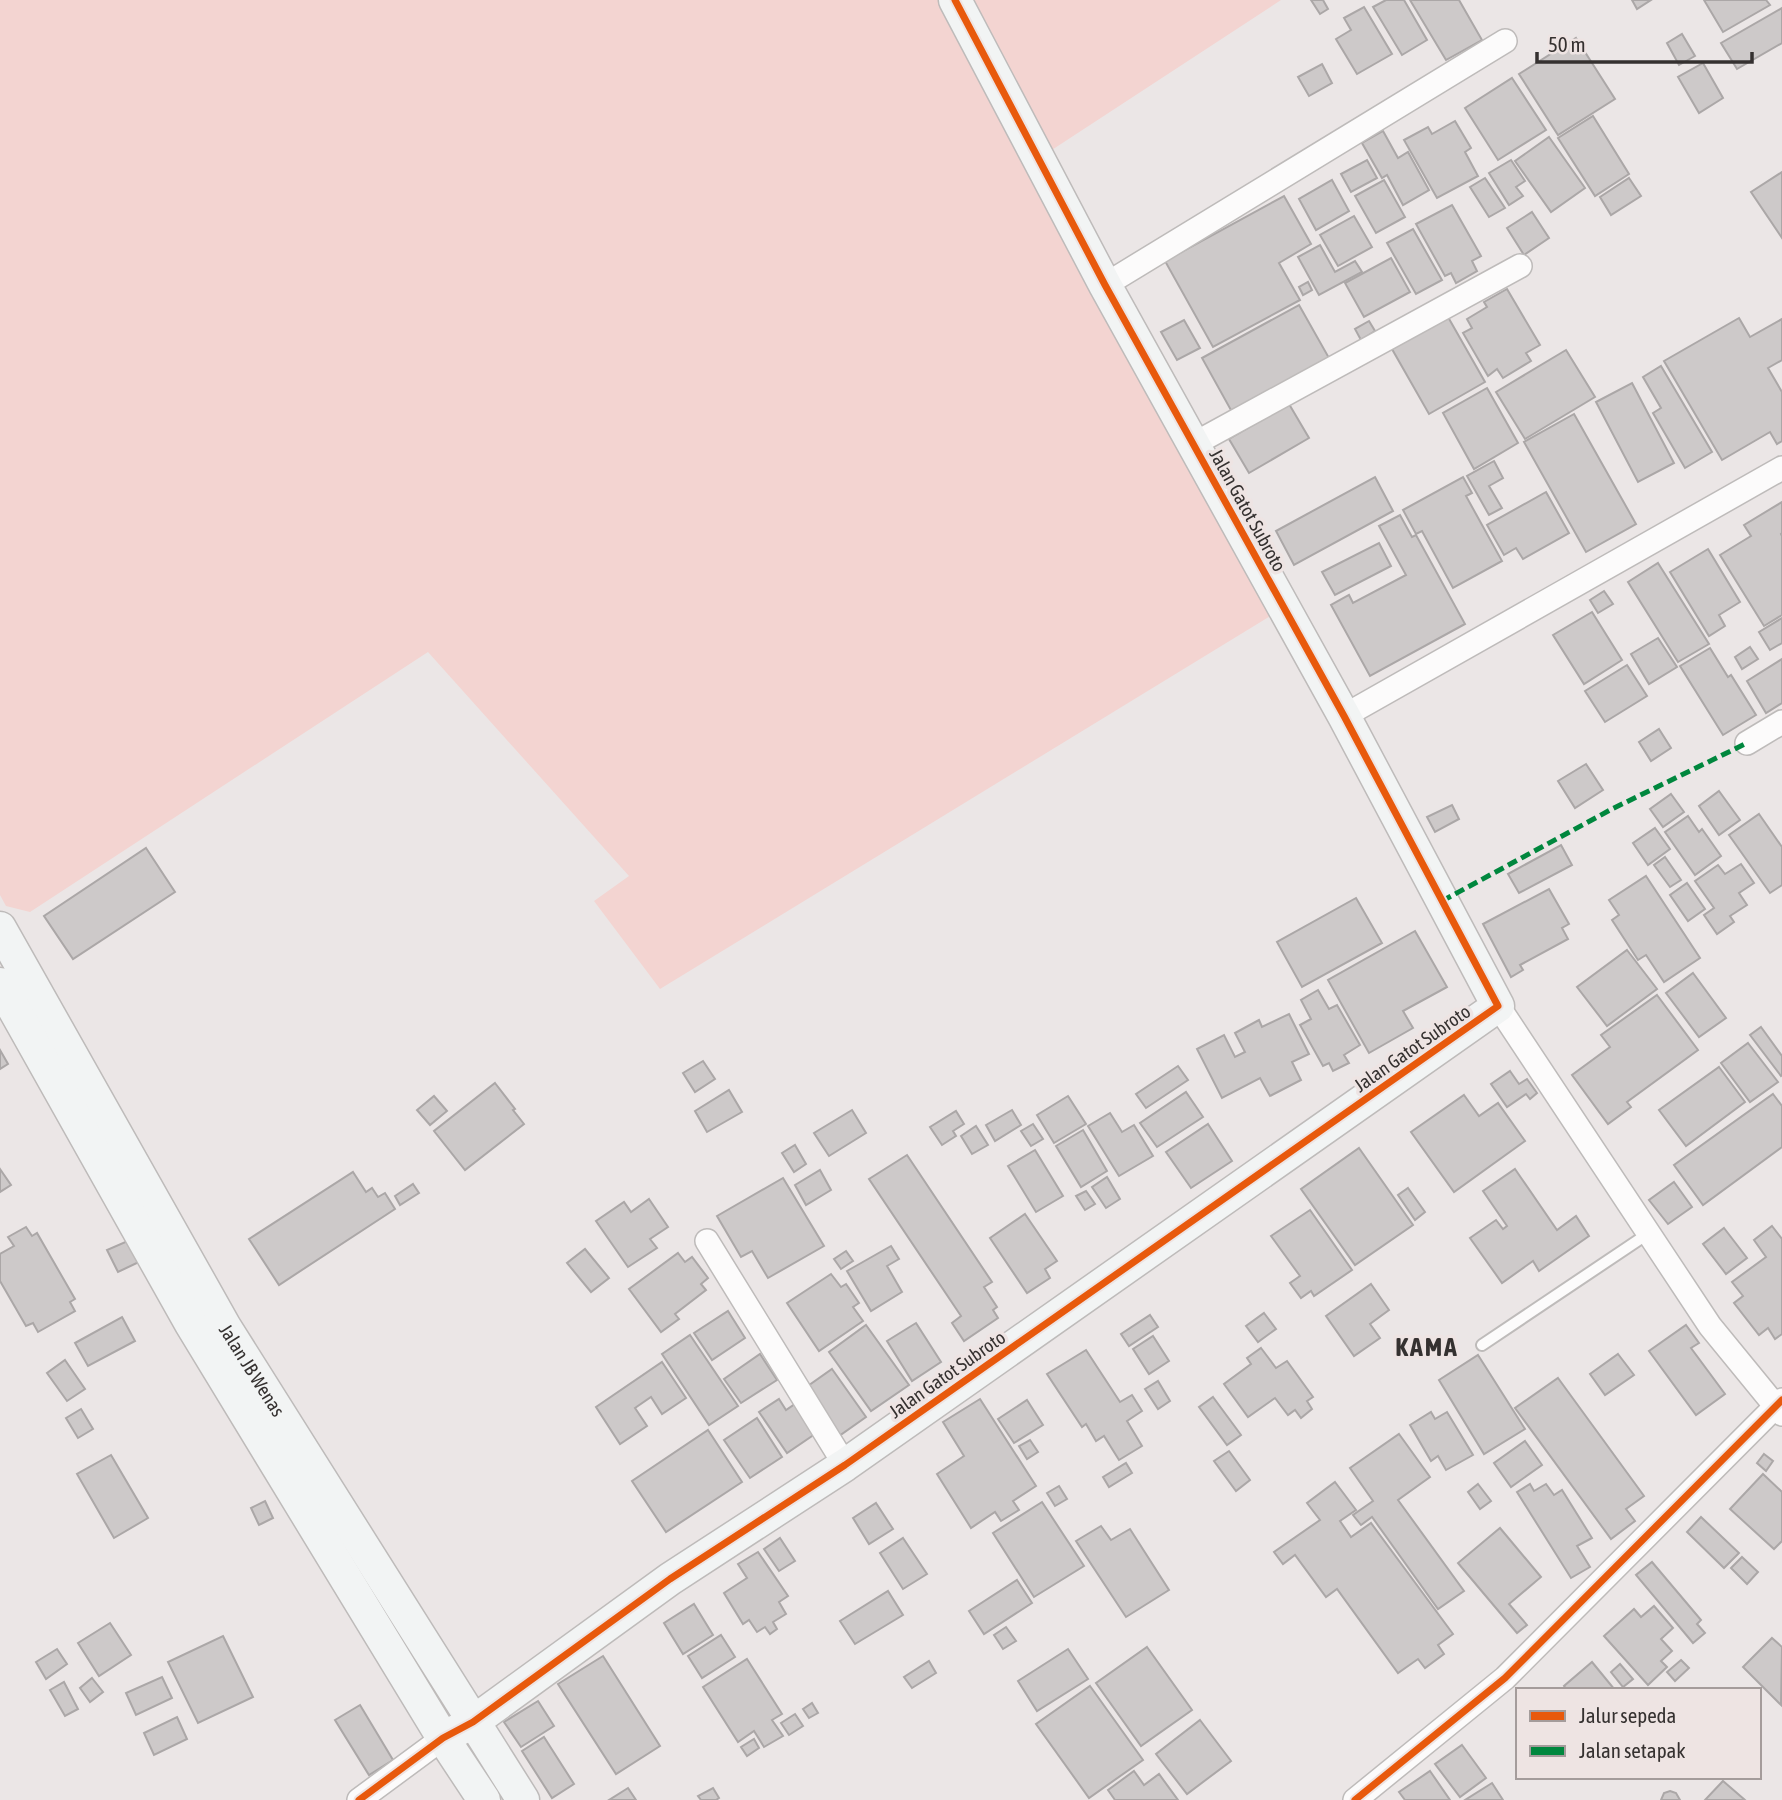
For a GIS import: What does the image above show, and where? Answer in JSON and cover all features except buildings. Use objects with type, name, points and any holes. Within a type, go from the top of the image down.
[{"type":"street","name":"Jalan Gatot Subroto","points":[[443,1738],[474,1722],[670,1579],[845,1465],[1498,1006],[1344,716],[1105,285],[955,0]]},
{"type":"street","points":[[1105,285],[1506,41]]},
{"type":"street","points":[[1194,444],[1520,266]]},
{"type":"street","points":[[1344,716],[1782,468]]},
{"type":"street","points":[[1747,743],[1782,722]]},
{"type":"street","name":"Jalan JB Wenas","points":[[0,928],[76,1092],[191,1324],[443,1738],[484,1800]]},
{"type":"street","name":"Jalan JB Wenas","points":[[0,984],[76,1092],[523,1800]]},
{"type":"street","points":[[1355,1800],[1505,1678],[1780,1407],[1710,1326],[1498,1006]]},
{"type":"street","points":[[707,1241],[845,1465]]},
{"type":"street","points":[[359,1800],[443,1738]]},
{"type":"lane","points":[[1482,1345],[1649,1233]]},
{"type":"shaded area","points":[[0,0],[1281,0],[1038,159],[1282,609],[660,989],[594,901],[629,876],[428,652],[30,912],[6,906],[0,895]]},
{"type":"marked path","points":[[1442,901],[1612,809],[1747,743]]},
{"type":"cycle path","points":[[359,1800],[443,1738],[473,1722],[670,1579],[845,1465],[1498,1006],[1344,716],[1105,285],[955,0]]},
{"type":"cycle path","points":[[1355,1800],[1505,1678],[1782,1400]]},
{"type":"district","name":"KAMA","points":[[1427,1347]]}]
